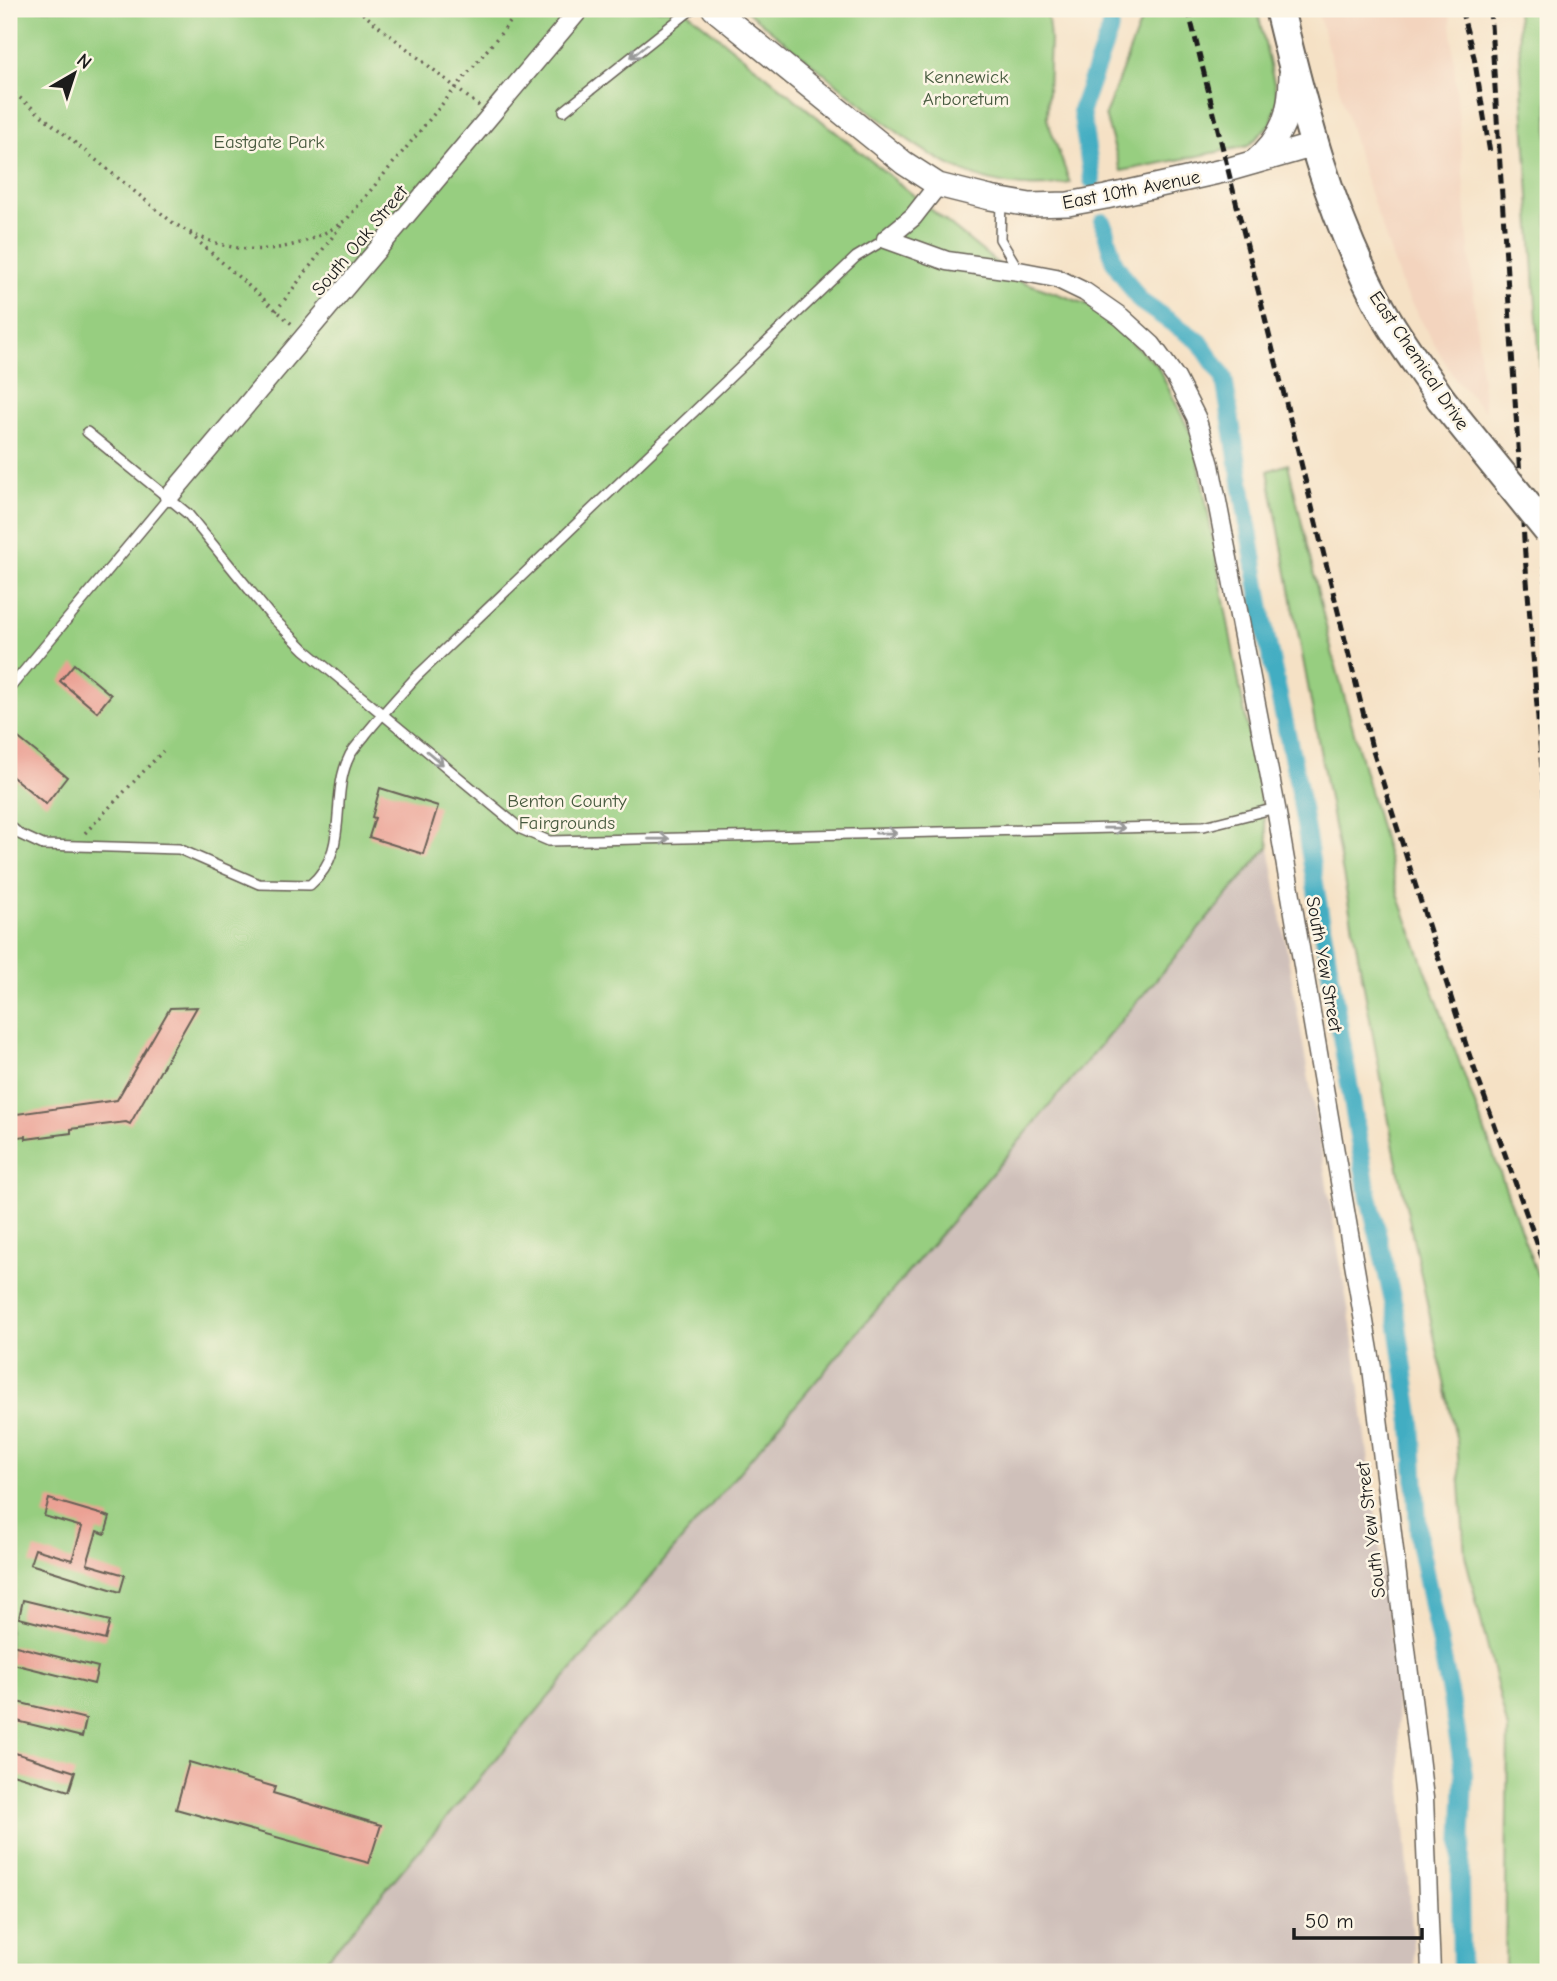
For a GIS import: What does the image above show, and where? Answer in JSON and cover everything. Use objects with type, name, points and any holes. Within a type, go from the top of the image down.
[{"type":"main road","name":"East Chemical Drive","points":[[1279,9],[1314,145],[1354,254],[1383,312],[1441,399],[1546,537]]},
{"type":"street","name":"South Oak Street","points":[[169,497],[580,9]]},
{"type":"street","name":"East 10th Avenue","points":[[715,9],[904,163],[938,185],[1001,200],[1030,205],[1068,204],[1254,162],[1314,145]]},
{"type":"street","points":[[1254,162],[1270,149],[1282,128],[1291,96],[1291,58]]},
{"type":"street","points":[[886,239],[914,216],[938,185]]},
{"type":"street","name":"South Yew Street","points":[[886,239],[947,261],[1056,278],[1085,292],[1121,317],[1152,345],[1176,378],[1196,417],[1210,465],[1276,808],[1372,1368],[1423,1798],[1431,1972]]},
{"type":"lane","points":[[564,111],[692,9]]},
{"type":"lane","points":[[1001,200],[1000,239],[1019,271]]},
{"type":"lane","points":[[9,825],[19,834],[43,845],[179,849],[259,884],[310,885],[325,873],[335,844],[343,775],[350,754],[382,714],[426,667],[856,257],[886,239]]},
{"type":"lane","points":[[87,432],[188,514],[270,615],[305,650],[521,829],[549,841],[1204,826],[1276,808]]},
{"type":"lane","points":[[9,689],[169,497]]},
{"type":"path","points":[[357,9],[492,116]]},
{"type":"path","points":[[276,311],[347,219],[521,9]]},
{"type":"path","points":[[9,89],[188,233],[306,335]]},
{"type":"path","points":[[188,233],[241,249],[268,251],[312,239],[347,219]]},
{"type":"path","points":[[1546,537],[1548,622]]},
{"type":"path","points":[[72,846],[163,751]]},
{"type":"shaded area","points":[[1317,9],[1450,9],[1485,412],[1453,376],[1403,289],[1363,172]]},
{"type":"shaded area","points":[[1269,846],[1354,1342],[1393,1654],[1415,1972],[316,1972]]},
{"type":"green space","name":"Benton County Fairgrounds","points":[[9,9],[684,9],[1018,280],[1089,305],[1157,365],[1195,442],[1269,846],[316,1972],[9,1972]]},
{"type":"green space","name":"Kennewick Arboretum","points":[[744,9],[1047,9],[1050,39],[1047,119],[1070,183],[1037,187],[1006,184],[977,177],[950,165],[898,133]]},
{"type":"green space","points":[[1143,9],[1257,9],[1278,100],[1271,124],[1248,146],[1121,171],[1105,115],[1144,13]]},
{"type":"green space","points":[[1517,9],[1548,9],[1548,492]]},
{"type":"green space","points":[[1288,464],[1331,648],[1399,897],[1548,1304],[1548,1972],[1505,1972],[1508,1730],[1465,1555],[1457,1442],[1396,1159],[1268,471]]},
{"type":"building","points":[[74,664],[111,695],[97,712],[60,681]]},
{"type":"building","points":[[16,736],[67,777],[46,804],[9,774],[9,745]]},
{"type":"building","points":[[380,788],[438,806],[423,854],[369,837]]},
{"type":"building","points":[[197,1007],[130,1124],[126,1122],[71,1129],[71,1133],[26,1139],[26,1136],[9,1138],[9,1115],[117,1100],[170,1008]]},
{"type":"building","points":[[49,1499],[110,1517],[105,1534],[97,1531],[87,1564],[125,1575],[120,1592],[30,1564],[35,1549],[72,1560],[82,1527],[44,1516]]},
{"type":"building","points":[[23,1600],[110,1621],[105,1640],[19,1618]]},
{"type":"building","points":[[12,1645],[98,1667],[94,1684],[9,1663]]},
{"type":"building","points":[[9,1700],[86,1719],[82,1737],[9,1719]]},
{"type":"building","points":[[9,1751],[75,1772],[69,1791],[9,1773]]},
{"type":"building","points":[[189,1762],[275,1787],[273,1793],[381,1825],[369,1863],[176,1809]]},
{"type":"waterway","points":[[1092,180],[1081,110],[1109,32],[1113,9]]},
{"type":"waterway","points":[[1103,222],[1114,262],[1140,301],[1200,342],[1224,378],[1266,635],[1298,784],[1366,1183],[1397,1319],[1412,1423],[1419,1542],[1464,1775],[1460,1880],[1461,1972]]},
{"type":"railway","points":[[1188,9],[1372,748],[1468,1051],[1548,1274]]},
{"type":"railway","points":[[1461,9],[1474,57],[1490,153]]},
{"type":"railway","points":[[1490,9],[1525,555],[1548,845]]},
{"type":"park label","name":"Eastgate Park","points":[[269,141]]}]
